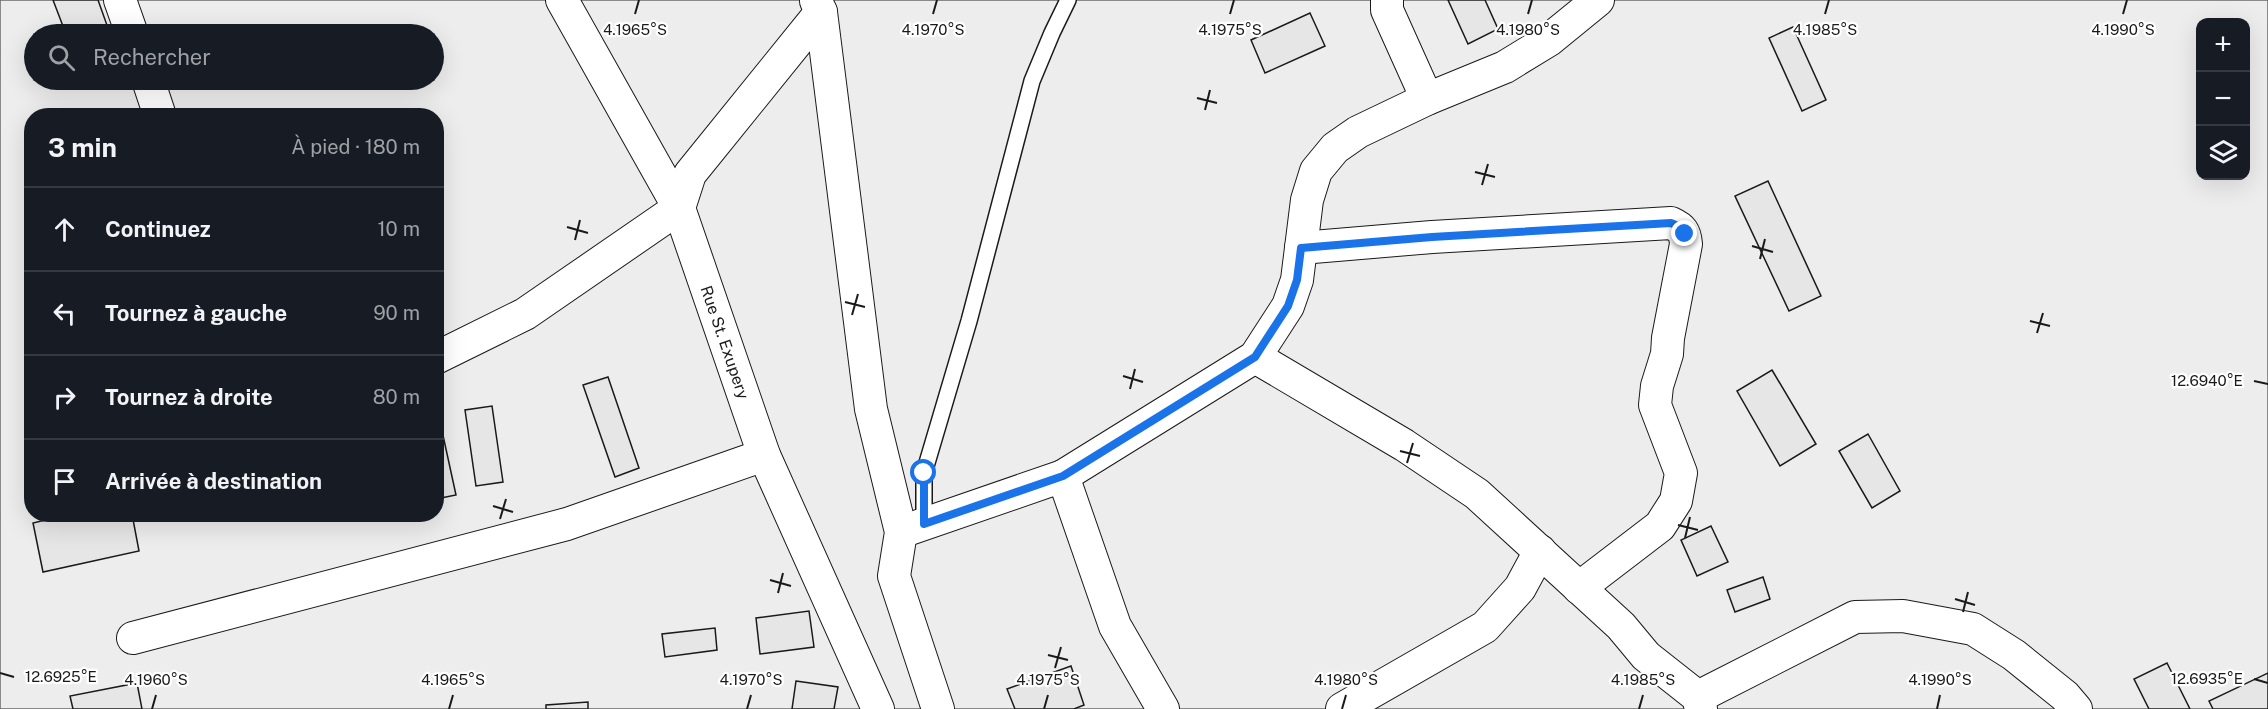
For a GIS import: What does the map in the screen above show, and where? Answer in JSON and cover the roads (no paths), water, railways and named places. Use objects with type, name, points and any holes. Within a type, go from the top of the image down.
[{"type":"street","points":[[120,0],[128,24]]},
{"type":"street","name":"Rue St. Exupery","points":[[562,0],[679,208],[764,455],[878,709]]},
{"type":"street","points":[[1387,0],[1387,10],[1427,99]]},
{"type":"street","points":[[912,528],[1063,476],[1255,357],[1288,306],[1297,280],[1307,200],[1316,171],[1335,148],[1358,132],[1427,99],[1505,67],[1549,40],[1598,0]]},
{"type":"street","points":[[444,354],[525,314],[679,208],[690,174],[819,6]]},
{"type":"street","points":[[819,6],[871,409],[912,528],[894,576],[938,709]]},
{"type":"street","points":[[151,90],[157,108]]},
{"type":"street","points":[[1301,248],[1432,237],[1671,223],[1680,227],[1685,234],[1686,244],[1655,405],[1681,473],[1676,501],[1660,526],[1580,588]]},
{"type":"street","points":[[1255,357],[1404,445],[1477,494],[1621,626],[1646,656],[1699,703],[1855,617],[1903,616],[1973,629],[2014,655],[2065,696],[2076,709]]},
{"type":"street","points":[[134,638],[567,524],[764,455]]},
{"type":"street","points":[[1063,476],[1115,626],[1148,687],[1163,709]]},
{"type":"street","points":[[1342,709],[1485,627],[1520,588],[1540,551]]},
{"type":"lane","points":[[912,528],[924,473],[969,321],[1032,81],[1068,0]]}]
